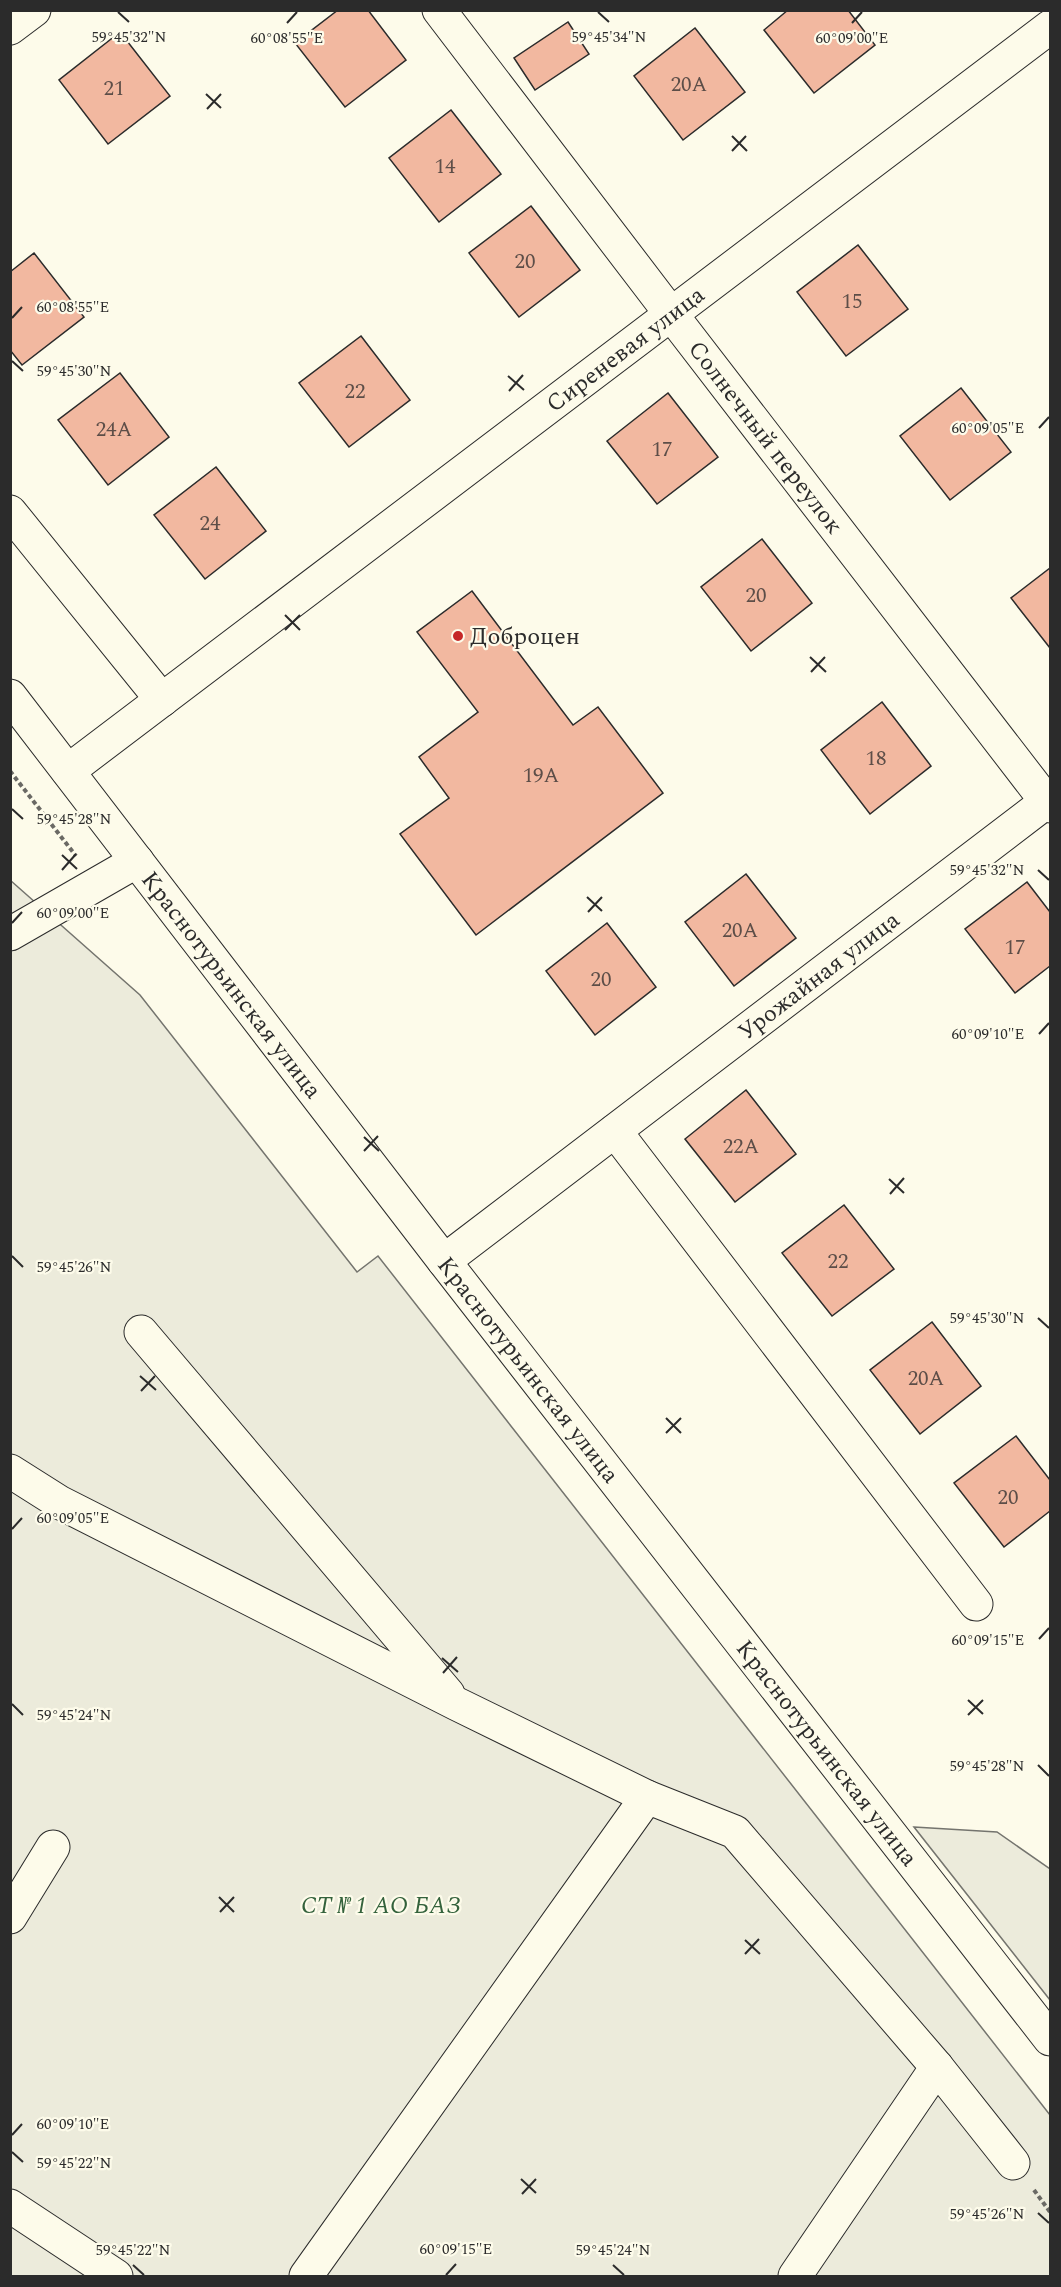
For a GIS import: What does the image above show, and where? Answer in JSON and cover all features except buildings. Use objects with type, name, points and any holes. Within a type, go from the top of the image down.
[{"type":"street","points":[[10,28],[34,10]]},
{"type":"street","name":"Солнечный переулок","points":[[439,10],[671,315],[1049,802]]},
{"type":"street","name":"Сиреневая улица","points":[[68,771],[1050,27]]},
{"type":"street","points":[[10,512],[162,700]]},
{"type":"street","name":"Краснотурьинская улица","points":[[10,696],[444,1261],[1050,2039]]},
{"type":"street","name":"Урожайная улица","points":[[444,1261],[1049,802]]},
{"type":"street","points":[[10,934],[99,885],[137,861]]},
{"type":"street","points":[[615,1131],[976,1604]]},
{"type":"street","points":[[141,1332],[457,1704]]},
{"type":"street","points":[[10,1471],[59,1502],[457,1704],[647,1797],[735,1832],[937,2067],[1013,2163]]},
{"type":"street","points":[[306,2277],[647,1797]]},
{"type":"street","points":[[10,1917],[53,1847]]},
{"type":"street","points":[[795,2277],[937,2067]]},
{"type":"street","points":[[10,2206],[116,2277]]},
{"type":"path","points":[[10,771],[99,885]]},
{"type":"green space","name":"СТ № 1 АО БАЗ","points":[[10,880],[140,995],[357,1272],[378,1256],[1050,2115],[1050,2276],[11,2276]]},
{"type":"green space","points":[[914,1827],[997,1832],[1050,1869],[1050,2000]]},
{"type":"place","name":"Доброцен","points":[[458,636]]}]
